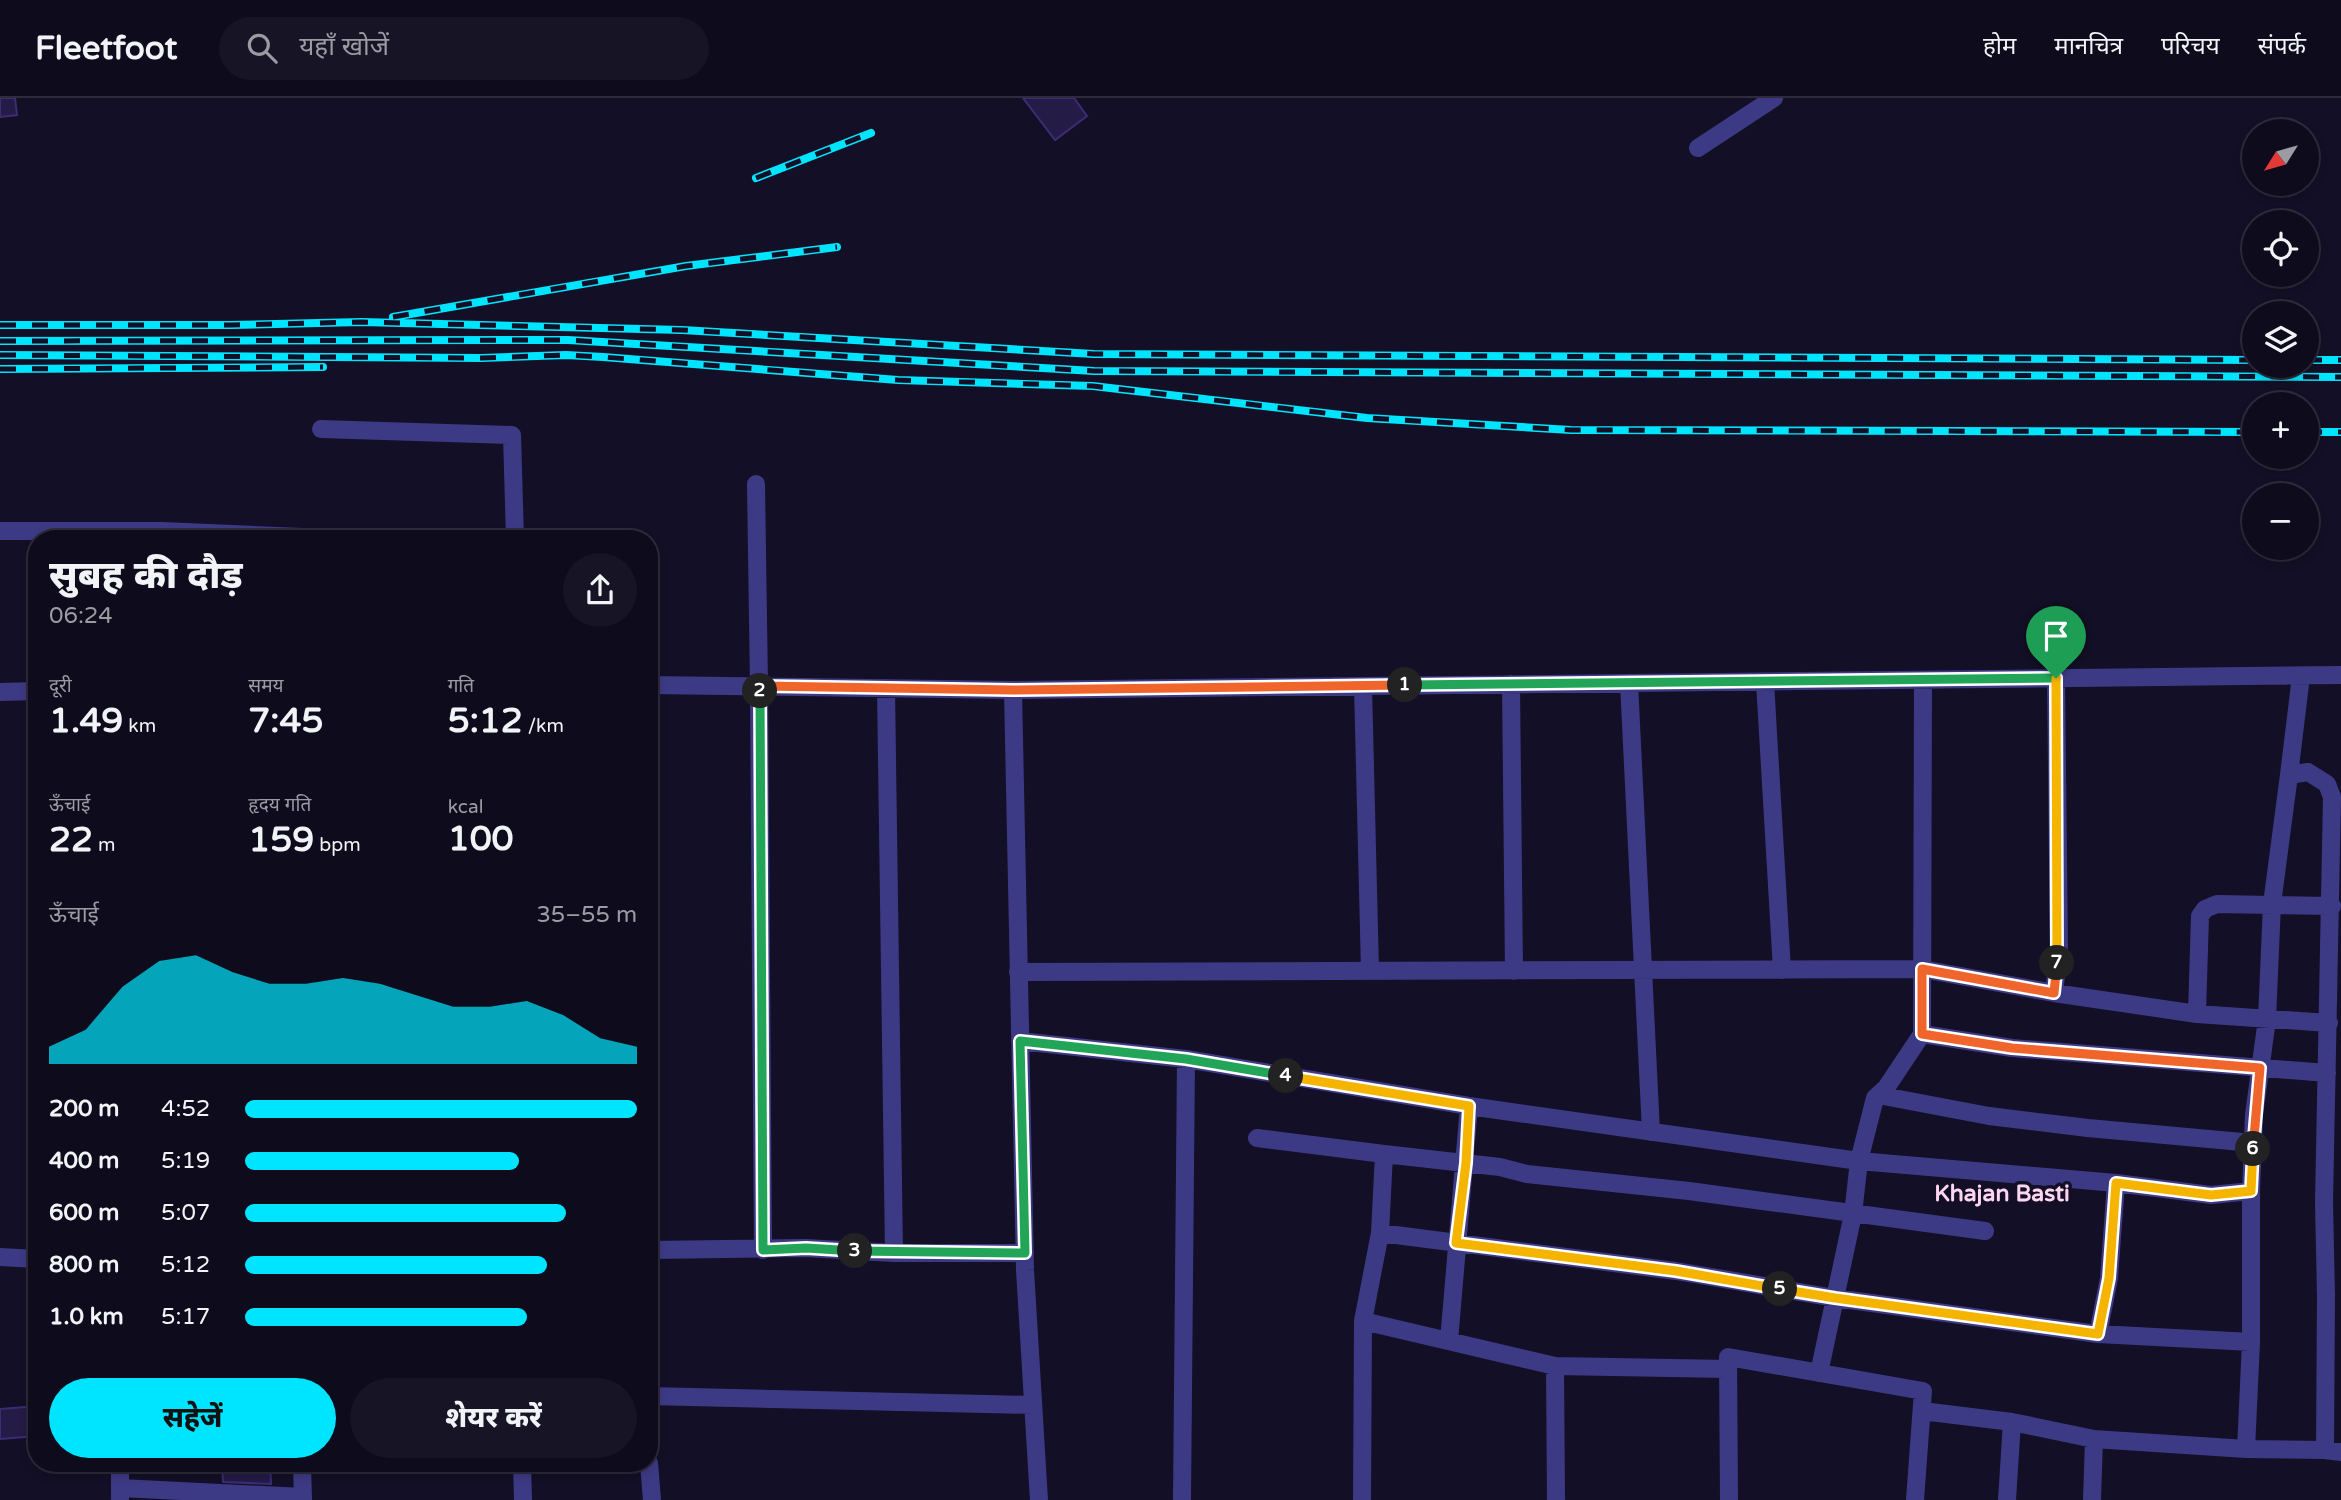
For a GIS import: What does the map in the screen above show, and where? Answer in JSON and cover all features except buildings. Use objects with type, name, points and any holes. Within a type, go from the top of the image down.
[{"type":"street","points":[[1698,148],[1774,98]]},
{"type":"street","points":[[321,429],[512,435],[515,530]]},
{"type":"street","points":[[756,484],[760,686],[763,1250]]},
{"type":"street","points":[[0,531],[28,532]]},
{"type":"street","points":[[658,685],[1013,690],[2341,675]]},
{"type":"street","points":[[2246,1449],[2251,1342],[2253,1143],[2267,1019],[2272,904],[2301,676]]},
{"type":"street","points":[[2054,993],[2059,949],[2056,678]]},
{"type":"street","points":[[1819,1373],[1853,1214],[1859,1161],[1875,1098],[1886,1088],[1922,1034],[1923,680]]},
{"type":"street","points":[[1765,681],[1782,970]]},
{"type":"street","points":[[1629,683],[1651,1132]]},
{"type":"street","points":[[1511,684],[1514,971]]},
{"type":"street","points":[[1363,686],[1370,971]]},
{"type":"street","points":[[886,688],[894,1253]]},
{"type":"street","points":[[1013,690],[1025,1253],[1039,1500]]},
{"type":"street","points":[[0,692],[28,691]]},
{"type":"street","points":[[1922,1411],[2012,1422],[2094,1439],[2246,1449],[2333,1451],[2334,1300],[2324,1202],[2334,1099],[2327,1073],[2332,797],[2327,784],[2308,772],[2290,775]]},
{"type":"street","points":[[2197,1014],[2200,916],[2205,909],[2217,904],[2332,906]]},
{"type":"street","points":[[1018,972],[1922,969],[2054,993],[2197,1014],[2329,1023]]},
{"type":"street","points":[[1922,1034],[2012,1048],[2327,1073]]},
{"type":"street","points":[[1020,1041],[1186,1059],[1469,1106],[1859,1161],[2116,1183],[2211,1195],[2251,1191]]},
{"type":"street","points":[[1182,1500],[1186,1059]]},
{"type":"street","points":[[1878,1096],[2002,1117],[2253,1143]]},
{"type":"street","points":[[1449,1341],[1469,1106]]},
{"type":"street","points":[[1257,1138],[1500,1167],[1527,1174],[1689,1191],[1985,1231]]},
{"type":"street","points":[[1362,1500],[1363,1321],[1380,1233],[1384,1154]]},
{"type":"street","points":[[2098,1334],[2109,1278],[2116,1183]]},
{"type":"street","points":[[1380,1233],[1676,1271],[1835,1298],[2098,1334],[2251,1342]]},
{"type":"street","points":[[658,1250],[806,1248],[894,1253],[1025,1253]]},
{"type":"street","points":[[0,1257],[28,1259]]},
{"type":"street","points":[[1363,1321],[1555,1366],[1728,1369]]},
{"type":"street","points":[[1730,1500],[1728,1357],[1923,1391],[1915,1500]]},
{"type":"street","points":[[1555,1366],[1556,1500]]},
{"type":"street","points":[[658,1396],[1033,1405]]},
{"type":"street","points":[[2007,1500],[2012,1422]]},
{"type":"street","points":[[2092,1500],[2094,1439]]},
{"type":"street","points":[[120,1472],[120,1494],[303,1499],[302,1472]]},
{"type":"street","points":[[522,1472],[523,1500]]},
{"type":"street","points":[[650,1472],[652,1500]]},
{"type":"railway","points":[[756,178],[871,133]]},
{"type":"railway","points":[[393,317],[686,266],[837,247]]},
{"type":"railway","points":[[0,325],[362,322],[682,330],[1094,354],[2242,360]]},
{"type":"railway","points":[[0,341],[568,340],[1094,371],[2341,377]]},
{"type":"railway","points":[[0,355],[481,358],[566,355],[898,380],[1093,386],[1367,418],[1571,430],[2242,432]]},
{"type":"railway","points":[[2319,360],[2341,360]]},
{"type":"railway","points":[[0,369],[323,367]]},
{"type":"railway","points":[[2319,432],[2341,432]]},
{"type":"district","name":"Khajan Basti","points":[[2002,1194]]},
{"type":"route","points":[[2056,678],[2059,949],[2054,993],[1922,969],[1922,1034],[2012,1048],[2260,1068],[2254,1115],[2251,1191],[2211,1195],[2116,1183],[2109,1278],[2098,1334],[1835,1298],[1676,1271],[1456,1243],[1466,1163],[1469,1106],[1186,1059],[1020,1041],[1025,1253],[894,1253],[806,1248],[763,1250],[760,686],[1013,690],[2056,678]]}]
